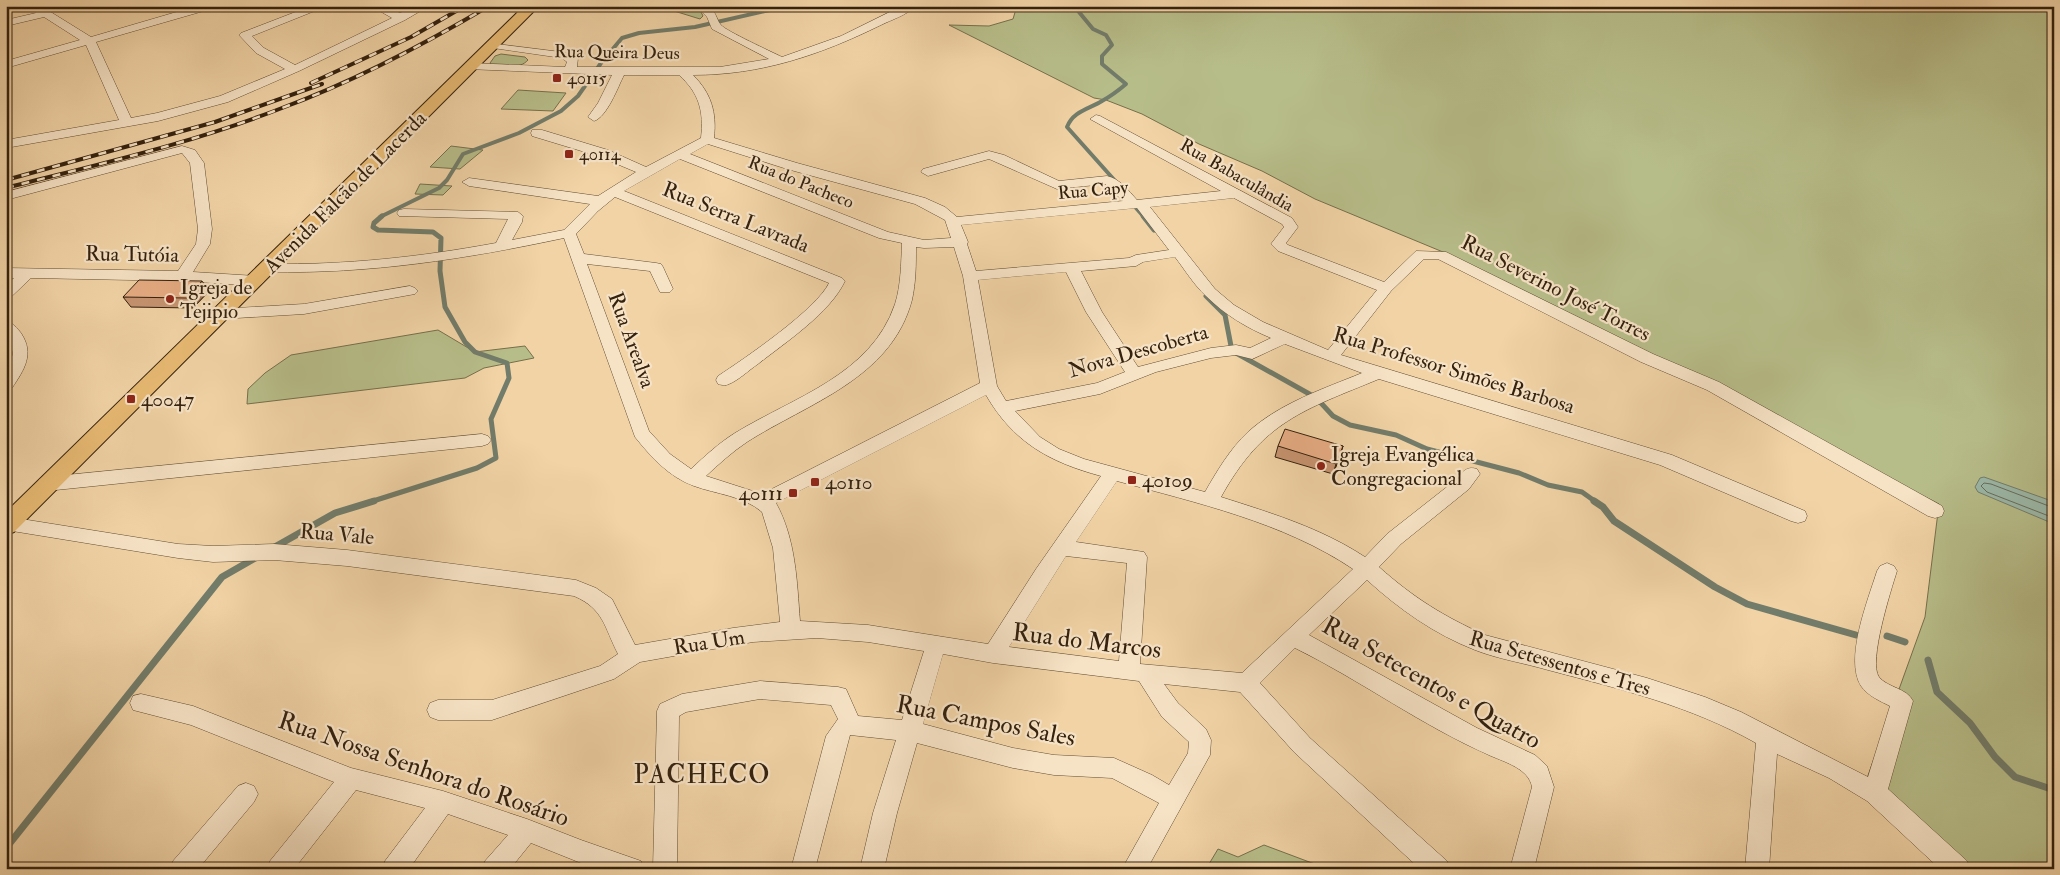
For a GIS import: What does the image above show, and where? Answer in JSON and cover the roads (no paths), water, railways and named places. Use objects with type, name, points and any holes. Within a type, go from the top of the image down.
[{"type":"main road","name":"Avenida Falcão de Lacerda","points":[[7,525],[46,484],[530,9]]},
{"type":"street","points":[[33,6],[90,41],[127,123]]},
{"type":"street","points":[[6,65],[210,6]]},
{"type":"street","points":[[295,69],[269,56],[250,41],[245,34],[322,6]]},
{"type":"street","points":[[376,6],[401,18]]},
{"type":"street","points":[[501,6],[530,9]]},
{"type":"street","points":[[865,15],[885,6]]},
{"type":"street","points":[[6,144],[127,123],[206,105],[295,69],[423,7]]},
{"type":"street","name":"Rua Queira Deus","points":[[471,67],[602,71],[720,71],[762,64],[845,38],[909,7]]},
{"type":"street","points":[[6,23],[44,14]]},
{"type":"street","points":[[711,18],[777,59]]},
{"type":"street","name":"Rua Queira Deus","points":[[777,59],[833,30]]},
{"type":"street","points":[[493,45],[572,58],[574,70]]},
{"type":"street","points":[[533,68],[547,53]]},
{"type":"street","points":[[594,117],[604,104],[620,70]]},
{"type":"street","points":[[682,71],[693,81],[705,99],[710,123],[707,140]]},
{"type":"street","name":"Rua Babaculândia","points":[[1096,119],[1290,223],[1291,227],[1279,242],[1279,246],[1386,288]]},
{"type":"street","points":[[537,133],[603,153],[647,172]]},
{"type":"street","points":[[6,150],[46,137]]},
{"type":"street","points":[[569,233],[601,201],[647,172],[707,140],[792,166],[920,201],[940,210],[950,217],[953,222],[970,276],[989,386],[764,501],[778,524],[792,630]]},
{"type":"street","points":[[6,196],[185,149],[192,153],[197,163],[205,229],[203,244],[184,276]]},
{"type":"street","name":"Rua do Pacheco","points":[[680,154],[884,235],[924,244],[960,242]]},
{"type":"street","name":"Rua Professor Simões Barbosa","points":[[928,172],[974,158],[994,156],[1057,185],[1108,180],[1137,204],[1210,292],[1229,308],[1257,326],[1331,357],[1378,373],[1666,460],[1798,516]]},
{"type":"street","points":[[469,182],[601,201]]},
{"type":"street","name":"Rua Serra Lavrada","points":[[615,192],[719,232],[769,255],[834,278],[838,284],[797,325],[754,360],[724,380]]},
{"type":"street","name":"Rua Capy","points":[[953,222],[1237,194]]},
{"type":"street","points":[[404,213],[516,216],[515,222],[502,245]]},
{"type":"street","name":"Rua Tutóia","points":[[6,273],[184,276],[262,274],[299,269],[432,260],[569,233]]},
{"type":"street","name":"Rua Arealva","points":[[569,233],[641,433],[661,458],[679,471],[693,478],[764,501]]},
{"type":"street","points":[[693,478],[722,450],[743,436],[842,382],[870,358],[895,322],[902,305],[907,284],[909,242]]},
{"type":"street","points":[[970,276],[1136,262],[1136,259],[1152,255],[1169,254]]},
{"type":"street","name":"Rua Severino José Torres","points":[[1331,357],[1386,288],[1414,259],[1421,254],[1440,255],[1647,358],[1713,386],[1935,511]]},
{"type":"street","points":[[578,258],[656,267],[665,289]]},
{"type":"street","points":[[1071,267],[1094,312],[1135,375]]},
{"type":"street","points":[[6,294],[28,273]]},
{"type":"street","points":[[220,314],[304,309],[410,291]]},
{"type":"street","points":[[6,326],[15,333],[21,343],[21,355],[16,370],[6,384]]},
{"type":"street","name":"Nova Descoberta","points":[[1002,408],[1100,388],[1151,368],[1229,350],[1252,354],[1284,338]]},
{"type":"street","points":[[1210,500],[1225,473],[1246,445],[1273,421],[1310,402],[1378,373]]},
{"type":"street","name":"Rua Setessentos e Tres","points":[[989,386],[1002,408],[1034,441],[1053,453],[1079,464],[1210,500],[1302,531],[1334,546],[1367,568],[1402,598],[1426,614],[1455,632],[1481,643],[1578,668],[1697,704],[1733,719],[1767,738],[1837,771],[1874,793],[1958,869]]},
{"type":"street","points":[[46,484],[482,440]]},
{"type":"street","points":[[993,654],[1061,548],[1112,474]]},
{"type":"street","points":[[1438,869],[1302,745],[1246,683],[1367,568],[1394,539],[1463,484],[1471,474]]},
{"type":"street","name":"Rua Vale","points":[[7,525],[178,551],[213,554],[274,552],[410,565],[576,588],[602,602],[612,616],[631,653]]},
{"type":"street","points":[[1061,548],[1136,557],[1138,674],[1200,740],[1199,755],[1172,799],[1134,869]]},
{"type":"street","points":[[1874,793],[1902,701],[1875,686],[1870,681],[1866,672],[1871,625],[1888,571]]},
{"type":"street","name":"Rua do Marcos","points":[[792,630],[833,630],[884,635],[993,654],[1138,674],[1246,683]]},
{"type":"street","name":"Rua Um","points":[[631,653],[792,630]]},
{"type":"street","name":"Rua Setecentos e Quatro","points":[[1294,637],[1332,656],[1429,714],[1533,767],[1542,777],[1541,800],[1522,869]]},
{"type":"street","points":[[872,869],[885,813],[936,644]]},
{"type":"street","points":[[438,710],[492,710],[607,673],[631,653]]},
{"type":"street","points":[[665,869],[668,711],[682,703],[760,690],[838,696],[846,726],[837,736],[803,869]]},
{"type":"street","name":"Rua Nossa Senhora do Rosário","points":[[140,703],[193,716],[351,778],[443,802],[527,830],[581,852],[632,869]]},
{"type":"street","name":"Rua Campos Sales","points":[[846,726],[910,731],[1013,758],[1054,765],[1114,768],[1144,782],[1172,799]]},
{"type":"street","points":[[1757,869],[1767,738]]},
{"type":"street","points":[[279,869],[351,778]]},
{"type":"street","points":[[182,869],[246,794]]},
{"type":"street","points":[[394,869],[443,802]]},
{"type":"street","points":[[494,869],[527,830]]},
{"type":"water","points":[[1984,477],[2049,500],[2054,507],[2054,524],[1978,492],[1975,487],[1980,478]]},
{"type":"waterway","points":[[382,216],[439,188],[447,180],[463,154],[519,133],[561,111],[578,96],[601,63],[622,38],[639,33],[695,27],[787,6]]},
{"type":"waterway","points":[[1074,6],[1093,29],[1106,35],[1112,45],[1102,56],[1102,64],[1126,84],[1115,93],[1077,114],[1067,127],[1117,183]]},
{"type":"waterway","points":[[1136,208],[1144,217]]},
{"type":"waterway","points":[[370,502],[477,468],[496,458],[491,419],[509,378],[507,363],[475,352],[465,342],[445,307],[440,271],[441,238],[433,232],[378,230],[373,227],[374,223],[382,216]]},
{"type":"waterway","points":[[1143,216],[1154,230]]},
{"type":"waterway","points":[[1206,296],[1225,315],[1231,346],[1236,353],[1313,396]]},
{"type":"waterway","points":[[1321,403],[1333,416],[1350,425],[1396,435],[1427,449],[1519,473],[1548,485],[1582,492],[1596,502]]},
{"type":"waterway","points":[[273,548],[335,513],[374,501]]},
{"type":"waterway","points":[[1594,501],[1603,507],[1614,521],[1715,587],[1747,604],[1856,635]]},
{"type":"waterway","points":[[6,848],[222,577],[257,557]]},
{"type":"waterway","points":[[1887,636],[1905,642]]},
{"type":"waterway","points":[[1928,660],[1937,692],[1970,723],[1995,757],[2015,777],[2054,790]]},
{"type":"railway","points":[[311,83],[411,37],[465,6]]},
{"type":"railway","points":[[6,188],[180,142],[248,121],[336,86],[439,35],[489,6]]},
{"type":"railway","points":[[6,180],[215,122],[322,84]]},
{"type":"place","name":"40115","points":[[557,78]]},
{"type":"place","name":"40114","points":[[569,154]]},
{"type":"place","name":"Igreja de Tejipio","points":[[170,299]]},
{"type":"place","name":"40047","points":[[131,399]]},
{"type":"place","name":"Igreja Evangélica Congregacional","points":[[1321,466]]},
{"type":"place","name":"40109","points":[[1132,480]]},
{"type":"place","name":"40110","points":[[815,482]]},
{"type":"place","name":"40111","points":[[793,493]]},
{"type":"district","name":"PACHECO","points":[[702,774]]}]
